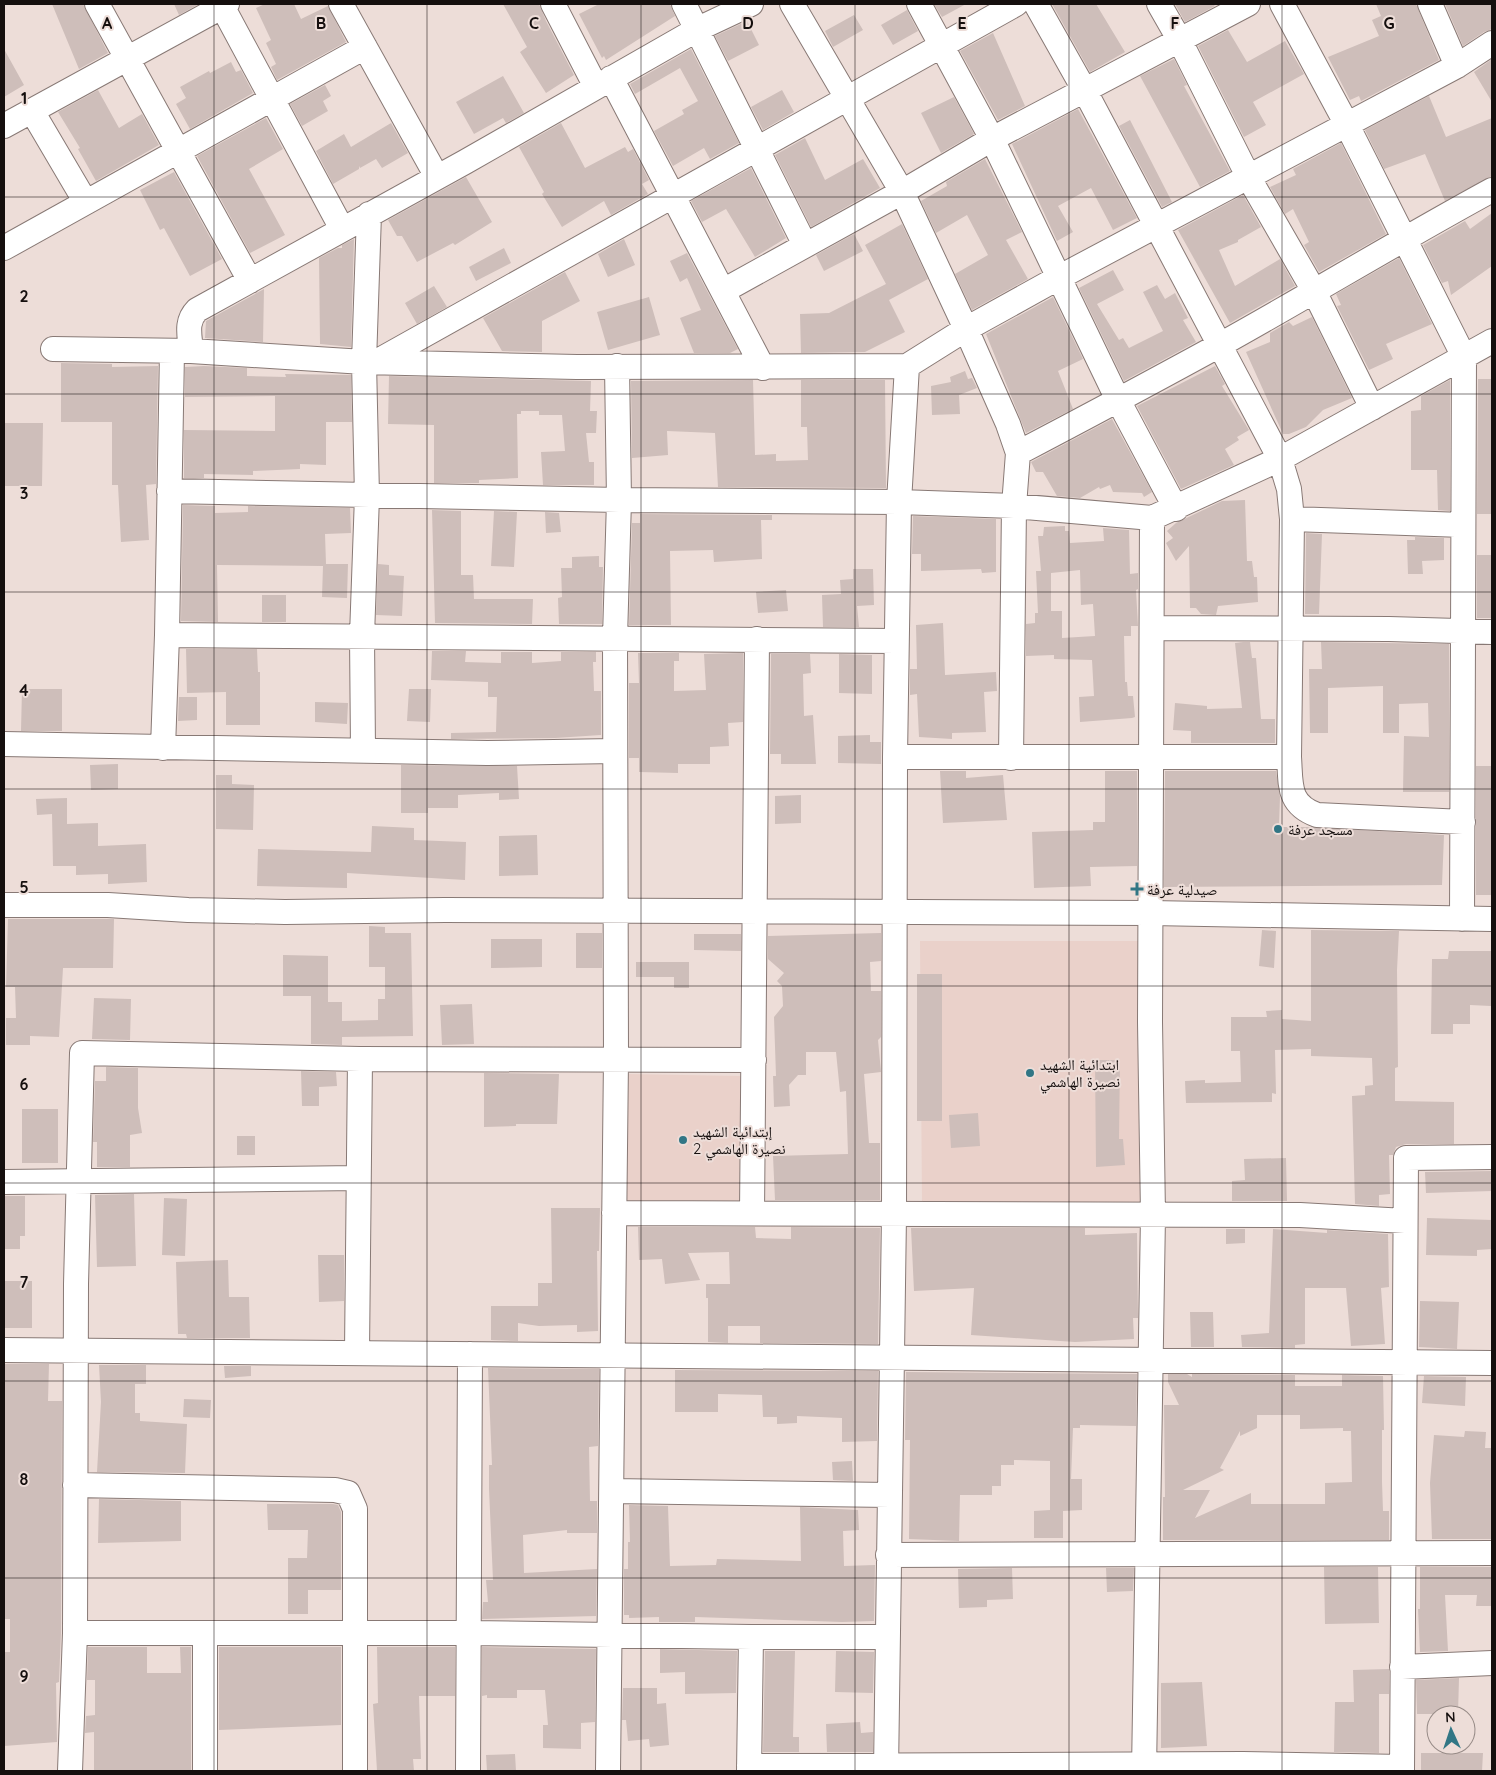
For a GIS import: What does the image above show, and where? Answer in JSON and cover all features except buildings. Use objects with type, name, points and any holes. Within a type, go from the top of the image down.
[{"type":"street","points":[[97,4],[250,281]]},
{"type":"street","points":[[341,4],[437,177]]},
{"type":"street","points":[[553,4],[604,82],[672,196],[763,368]]},
{"type":"street","points":[[684,4],[805,245]]},
{"type":"street","points":[[163,748],[169,491],[182,351],[192,315],[197,310],[698,29],[751,4]]},
{"type":"street","points":[[792,4],[902,192],[966,329],[1008,424],[1018,453],[1014,506],[1011,758]]},
{"type":"street","points":[[919,4],[943,45],[992,139],[1118,400],[1176,509]]},
{"type":"street","points":[[369,363],[1016,4]]},
{"type":"street","points":[[1036,4],[1085,91],[1280,459],[1289,488],[1292,519],[1289,757],[1291,788],[1294,800],[1304,810],[1316,815],[1463,822]]},
{"type":"street","points":[[1159,4],[1179,39],[1248,178],[1314,291],[1372,408]]},
{"type":"street","points":[[722,291],[902,192],[992,139],[1248,4]]},
{"type":"street","points":[[1282,4],[1346,123],[1402,239],[1464,357],[1462,919]]},
{"type":"street","points":[[1430,4],[1456,66]]},
{"type":"street","points":[[4,126],[224,5],[342,229]]},
{"type":"street","points":[[53,349],[182,351],[369,363],[567,367],[763,368],[907,366],[966,329],[1058,278],[1456,66],[1492,43]]},
{"type":"street","points":[[4,248],[365,46]]},
{"type":"street","points":[[32,111],[85,201]]},
{"type":"street","points":[[1018,453],[1219,345],[1402,239],[1492,190]]},
{"type":"street","points":[[363,750],[362,636],[367,496],[369,214]]},
{"type":"street","points":[[169,491],[619,500],[900,502],[1014,506],[1152,518],[1176,509],[1280,459],[1492,341]]},
{"type":"street","points":[[608,1771],[616,1059],[615,638],[619,500],[617,366]]},
{"type":"street","points":[[886,1768],[894,1215],[896,641],[900,502],[907,366]]},
{"type":"street","points":[[1145,1768],[1152,1215],[1152,518]]},
{"type":"street","points":[[1292,519],[1463,525]]},
{"type":"street","points":[[1153,628],[1291,628],[1492,632]]},
{"type":"street","points":[[167,635],[896,641]]},
{"type":"street","points":[[752,1213],[757,639]]},
{"type":"street","points":[[4,744],[488,753],[615,751]]},
{"type":"street","points":[[895,757],[1289,757]]},
{"type":"street","points":[[4,904],[108,905],[188,910],[285,912],[445,910],[1151,913],[1492,919]]},
{"type":"street","points":[[70,1771],[76,1633],[75,1352],[82,1053],[360,1059],[754,1060]]},
{"type":"street","points":[[357,1352],[360,1059]]},
{"type":"street","points":[[751,1637],[749,1769],[1402,1769],[1406,1158],[1492,1157]]},
{"type":"street","points":[[4,1182],[358,1178]]},
{"type":"street","points":[[614,1213],[1300,1216],[1405,1221]]},
{"type":"street","points":[[4,1350],[1492,1362]]},
{"type":"street","points":[[468,1771],[470,1354]]},
{"type":"street","points":[[75,1484],[335,1490],[348,1493],[355,1509],[355,1771]]},
{"type":"street","points":[[612,1491],[890,1495]]},
{"type":"street","points":[[888,1555],[1492,1552]]},
{"type":"street","points":[[76,1633],[355,1635],[469,1633],[887,1637]]},
{"type":"street","points":[[205,1634],[205,1771]]},
{"type":"street","points":[[1402,1667],[1492,1663]]},
{"type":"shaded area","name":"ابتدائية الشهيد نصيرة الهاشمي","points":[[920,941],[1139,941],[1140,1204],[922,1204]]},
{"type":"shaded area","name":"إبتدائية الشهيد نصيرة الهاشمي 2","points":[[627,1074],[741,1076],[739,1206],[625,1205]]},
{"type":"place","name":"مسجد عرفة","points":[[1278,829]]},
{"type":"place","name":"صيدلية عرفة","points":[[1137,889]]},
{"type":"place","name":"ابتدائية الشهيد نصيرة الهاشمي","points":[[1030,1073]]},
{"type":"place","name":"إبتدائية الشهيد نصيرة الهاشمي 2","points":[[683,1140]]}]
